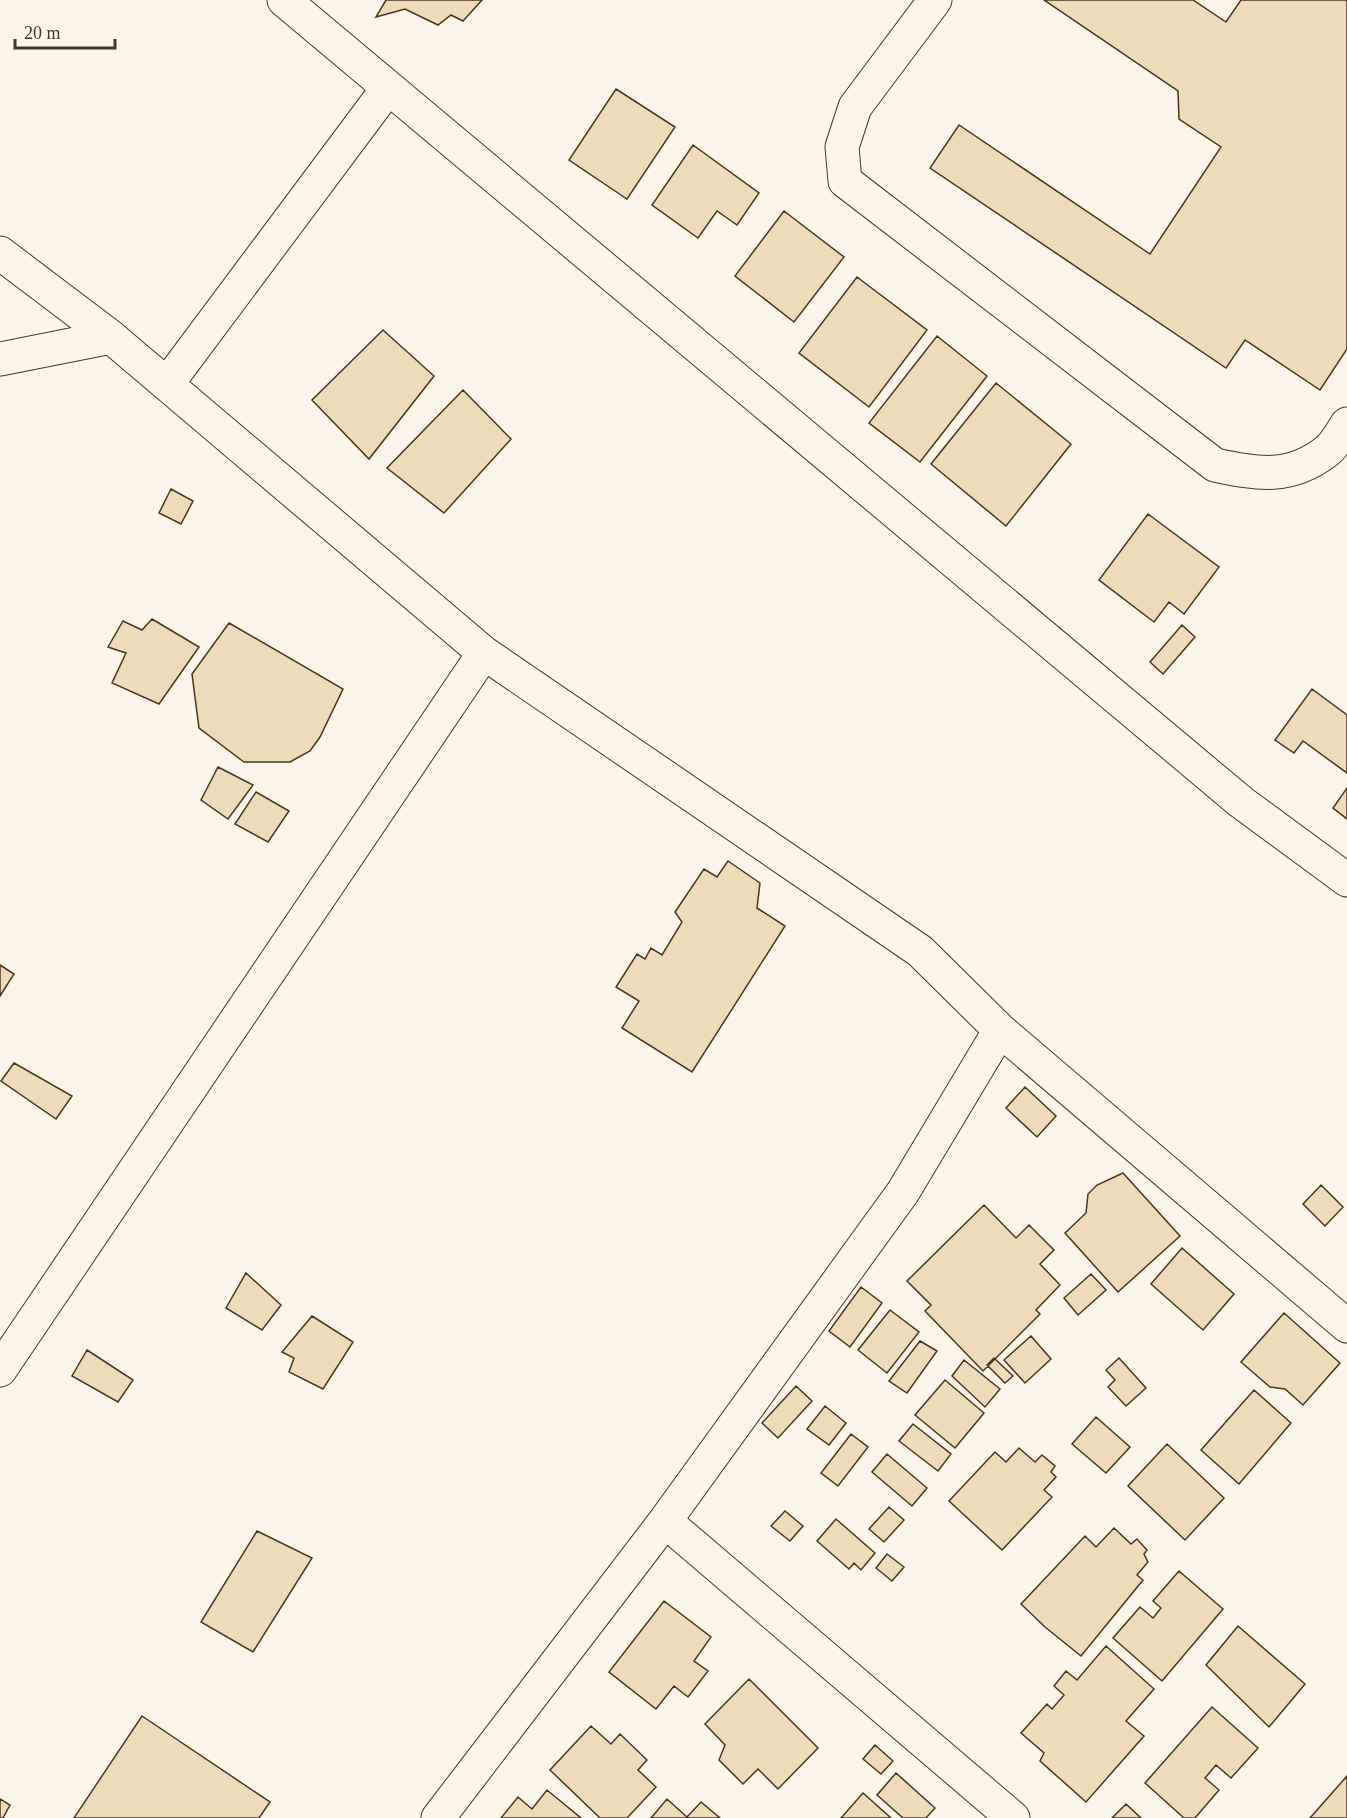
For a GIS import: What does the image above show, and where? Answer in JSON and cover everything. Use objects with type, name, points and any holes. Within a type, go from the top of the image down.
[{"type":"street","points":[[284,0],[1241,802],[1347,880]]},
{"type":"street","points":[[935,0],[855,107],[842,147],[845,181],[1215,465],[1254,474],[1293,471],[1329,450],[1347,424]]},
{"type":"street","points":[[167,384],[388,88]]},
{"type":"street","points":[[0,253],[111,337],[484,653],[920,951],[1000,1030],[1347,1326]]},
{"type":"street","points":[[0,360],[111,337]]},
{"type":"street","points":[[0,1370],[484,653]]},
{"type":"street","points":[[438,1818],[666,1521],[903,1192],[1000,1030]]},
{"type":"street","points":[[666,1521],[1013,1818]]},
{"type":"building","points":[[386,0],[482,0],[463,21],[451,15],[438,25],[405,9],[376,17]]},
{"type":"building","points":[[1044,0],[1193,0],[1226,22],[1241,0],[1347,0],[1347,349],[1320,390],[1245,340],[1226,368],[930,168],[959,125],[1150,254],[1221,147],[1179,119],[1178,91]]},
{"type":"building","points":[[616,89],[675,127],[627,199],[569,160]]},
{"type":"building","points":[[693,145],[759,193],[737,225],[717,211],[698,238],[652,205]]},
{"type":"building","points":[[784,211],[844,257],[794,322],[735,276]]},
{"type":"building","points":[[857,277],[927,330],[869,407],[799,353]]},
{"type":"building","points":[[383,330],[434,376],[369,459],[312,400]]},
{"type":"building","points":[[937,336],[987,376],[920,462],[869,423]]},
{"type":"building","points":[[996,383],[1071,444],[1006,526],[931,464]]},
{"type":"building","points":[[463,390],[511,439],[444,513],[387,468]]},
{"type":"building","points":[[171,489],[193,501],[181,524],[159,513]]},
{"type":"building","points":[[1148,514],[1219,567],[1184,614],[1169,602],[1154,622],[1099,580]]},
{"type":"building","points":[[152,619],[199,647],[159,704],[112,683],[126,653],[108,647],[123,621],[142,630]]},
{"type":"building","points":[[229,623],[343,689],[320,737],[310,751],[290,762],[244,762],[199,728],[192,674]]},
{"type":"building","points":[[1182,625],[1195,637],[1163,674],[1150,662]]},
{"type":"building","points":[[1312,689],[1347,715],[1347,773],[1303,741],[1294,753],[1275,740]]},
{"type":"building","points":[[218,767],[253,785],[228,819],[201,800]]},
{"type":"building","points":[[1347,788],[1347,819],[1333,808]]},
{"type":"building","points":[[256,792],[289,811],[268,842],[235,824]]},
{"type":"building","points":[[728,861],[760,883],[757,908],[785,926],[692,1072],[622,1028],[639,1001],[616,987],[637,954],[645,959],[651,948],[662,955],[682,922],[675,912],[704,869],[717,877]]},
{"type":"building","points":[[0,965],[14,974],[0,996]]},
{"type":"building","points":[[14,1063],[72,1096],[56,1119],[1,1081]]},
{"type":"building","points":[[1025,1087],[1056,1116],[1037,1137],[1006,1108]]},
{"type":"building","points":[[1123,1173],[1180,1236],[1118,1292],[1065,1233],[1086,1213],[1088,1194],[1097,1185]]},
{"type":"building","points":[[1321,1185],[1343,1207],[1325,1226],[1303,1204]]},
{"type":"building","points":[[984,1205],[1016,1238],[1029,1225],[1054,1250],[1040,1264],[1060,1285],[1036,1310],[1040,1314],[983,1371],[925,1311],[931,1305],[907,1281]]},
{"type":"building","points":[[1182,1248],[1234,1294],[1203,1330],[1151,1284]]},
{"type":"building","points":[[246,1273],[281,1305],[262,1330],[226,1308]]},
{"type":"building","points":[[1091,1274],[1106,1290],[1078,1315],[1064,1298]]},
{"type":"building","points":[[861,1287],[882,1303],[850,1347],[829,1331]]},
{"type":"building","points":[[890,1310],[919,1332],[887,1373],[858,1350]]},
{"type":"building","points":[[1284,1313],[1340,1363],[1303,1405],[1285,1389],[1270,1387],[1241,1362]]},
{"type":"building","points":[[312,1316],[353,1342],[323,1389],[289,1372],[294,1358],[282,1352]]},
{"type":"building","points":[[1031,1336],[1051,1359],[1025,1383],[1004,1360]]},
{"type":"building","points":[[920,1341],[937,1351],[907,1393],[889,1381]]},
{"type":"building","points":[[87,1350],[133,1380],[118,1402],[72,1376]]},
{"type":"building","points":[[994,1358],[1013,1376],[1005,1383],[987,1365]]},
{"type":"building","points":[[1119,1358],[1146,1388],[1126,1406],[1108,1387],[1115,1380],[1106,1370]]},
{"type":"building","points":[[964,1360],[1000,1389],[985,1407],[952,1376]]},
{"type":"building","points":[[945,1380],[984,1413],[955,1448],[915,1415]]},
{"type":"building","points":[[796,1386],[812,1401],[778,1438],[762,1423]]},
{"type":"building","points":[[1254,1390],[1291,1423],[1239,1484],[1201,1450]]},
{"type":"building","points":[[825,1406],[846,1423],[829,1445],[807,1429]]},
{"type":"building","points":[[1096,1417],[1130,1447],[1106,1473],[1072,1444]]},
{"type":"building","points":[[913,1424],[951,1454],[938,1471],[899,1441]]},
{"type":"building","points":[[851,1434],[868,1447],[838,1486],[821,1473]]},
{"type":"building","points":[[1167,1444],[1224,1498],[1185,1540],[1128,1486]]},
{"type":"building","points":[[1019,1448],[1035,1462],[1042,1455],[1055,1466],[1051,1472],[1056,1477],[1044,1490],[1052,1497],[1002,1550],[949,1501],[995,1452],[1006,1462]]},
{"type":"building","points":[[887,1454],[927,1488],[912,1506],[872,1472]]},
{"type":"building","points":[[889,1507],[904,1520],[884,1542],[869,1529]]},
{"type":"building","points":[[785,1511],[803,1526],[790,1541],[771,1526]]},
{"type":"building","points":[[836,1519],[875,1553],[861,1570],[854,1563],[849,1569],[817,1541]]},
{"type":"building","points":[[1114,1528],[1131,1544],[1137,1539],[1147,1550],[1144,1554],[1148,1562],[1137,1575],[1143,1580],[1081,1656],[1021,1604],[1085,1536],[1096,1547]]},
{"type":"building","points":[[257,1531],[312,1558],[253,1652],[201,1622]]},
{"type":"building","points":[[887,1554],[904,1567],[892,1581],[876,1568]]},
{"type":"building","points":[[1179,1571],[1223,1609],[1162,1681],[1113,1638],[1140,1607],[1153,1618],[1161,1608],[1153,1601]]},
{"type":"building","points":[[664,1601],[711,1637],[694,1661],[708,1671],[688,1697],[674,1686],[656,1709],[609,1672]]},
{"type":"building","points":[[1238,1626],[1305,1684],[1269,1727],[1206,1665]]},
{"type":"building","points":[[1106,1646],[1154,1689],[1126,1721],[1144,1736],[1086,1802],[1040,1761],[1044,1753],[1021,1733],[1047,1704],[1052,1709],[1064,1695],[1054,1686],[1066,1671],[1077,1680]]},
{"type":"building","points":[[749,1679],[818,1748],[778,1789],[758,1769],[743,1784],[719,1760],[725,1745],[705,1724]]},
{"type":"building","points":[[1212,1707],[1258,1748],[1231,1778],[1216,1765],[1205,1778],[1219,1790],[1195,1818],[1184,1818],[1145,1783]]},
{"type":"building","points":[[142,1716],[270,1802],[259,1818],[74,1818]]},
{"type":"building","points":[[591,1726],[611,1744],[620,1734],[647,1760],[638,1770],[656,1787],[627,1818],[600,1818],[550,1770]]},
{"type":"building","points":[[875,1745],[893,1761],[881,1774],[863,1759]]},
{"type":"building","points":[[896,1773],[935,1808],[926,1818],[903,1818],[877,1795]]},
{"type":"building","points":[[1347,1776],[1347,1818],[1310,1818]]},
{"type":"building","points":[[547,1790],[581,1818],[501,1818],[518,1797],[532,1809]]},
{"type":"building","points":[[863,1793],[891,1818],[841,1818]]},
{"type":"building","points":[[0,1799],[10,1805],[3,1818],[0,1818]]},
{"type":"building","points":[[667,1799],[687,1817],[701,1802],[720,1818],[651,1818]]},
{"type":"building","points":[[1126,1804],[1141,1818],[1112,1818]]}]
